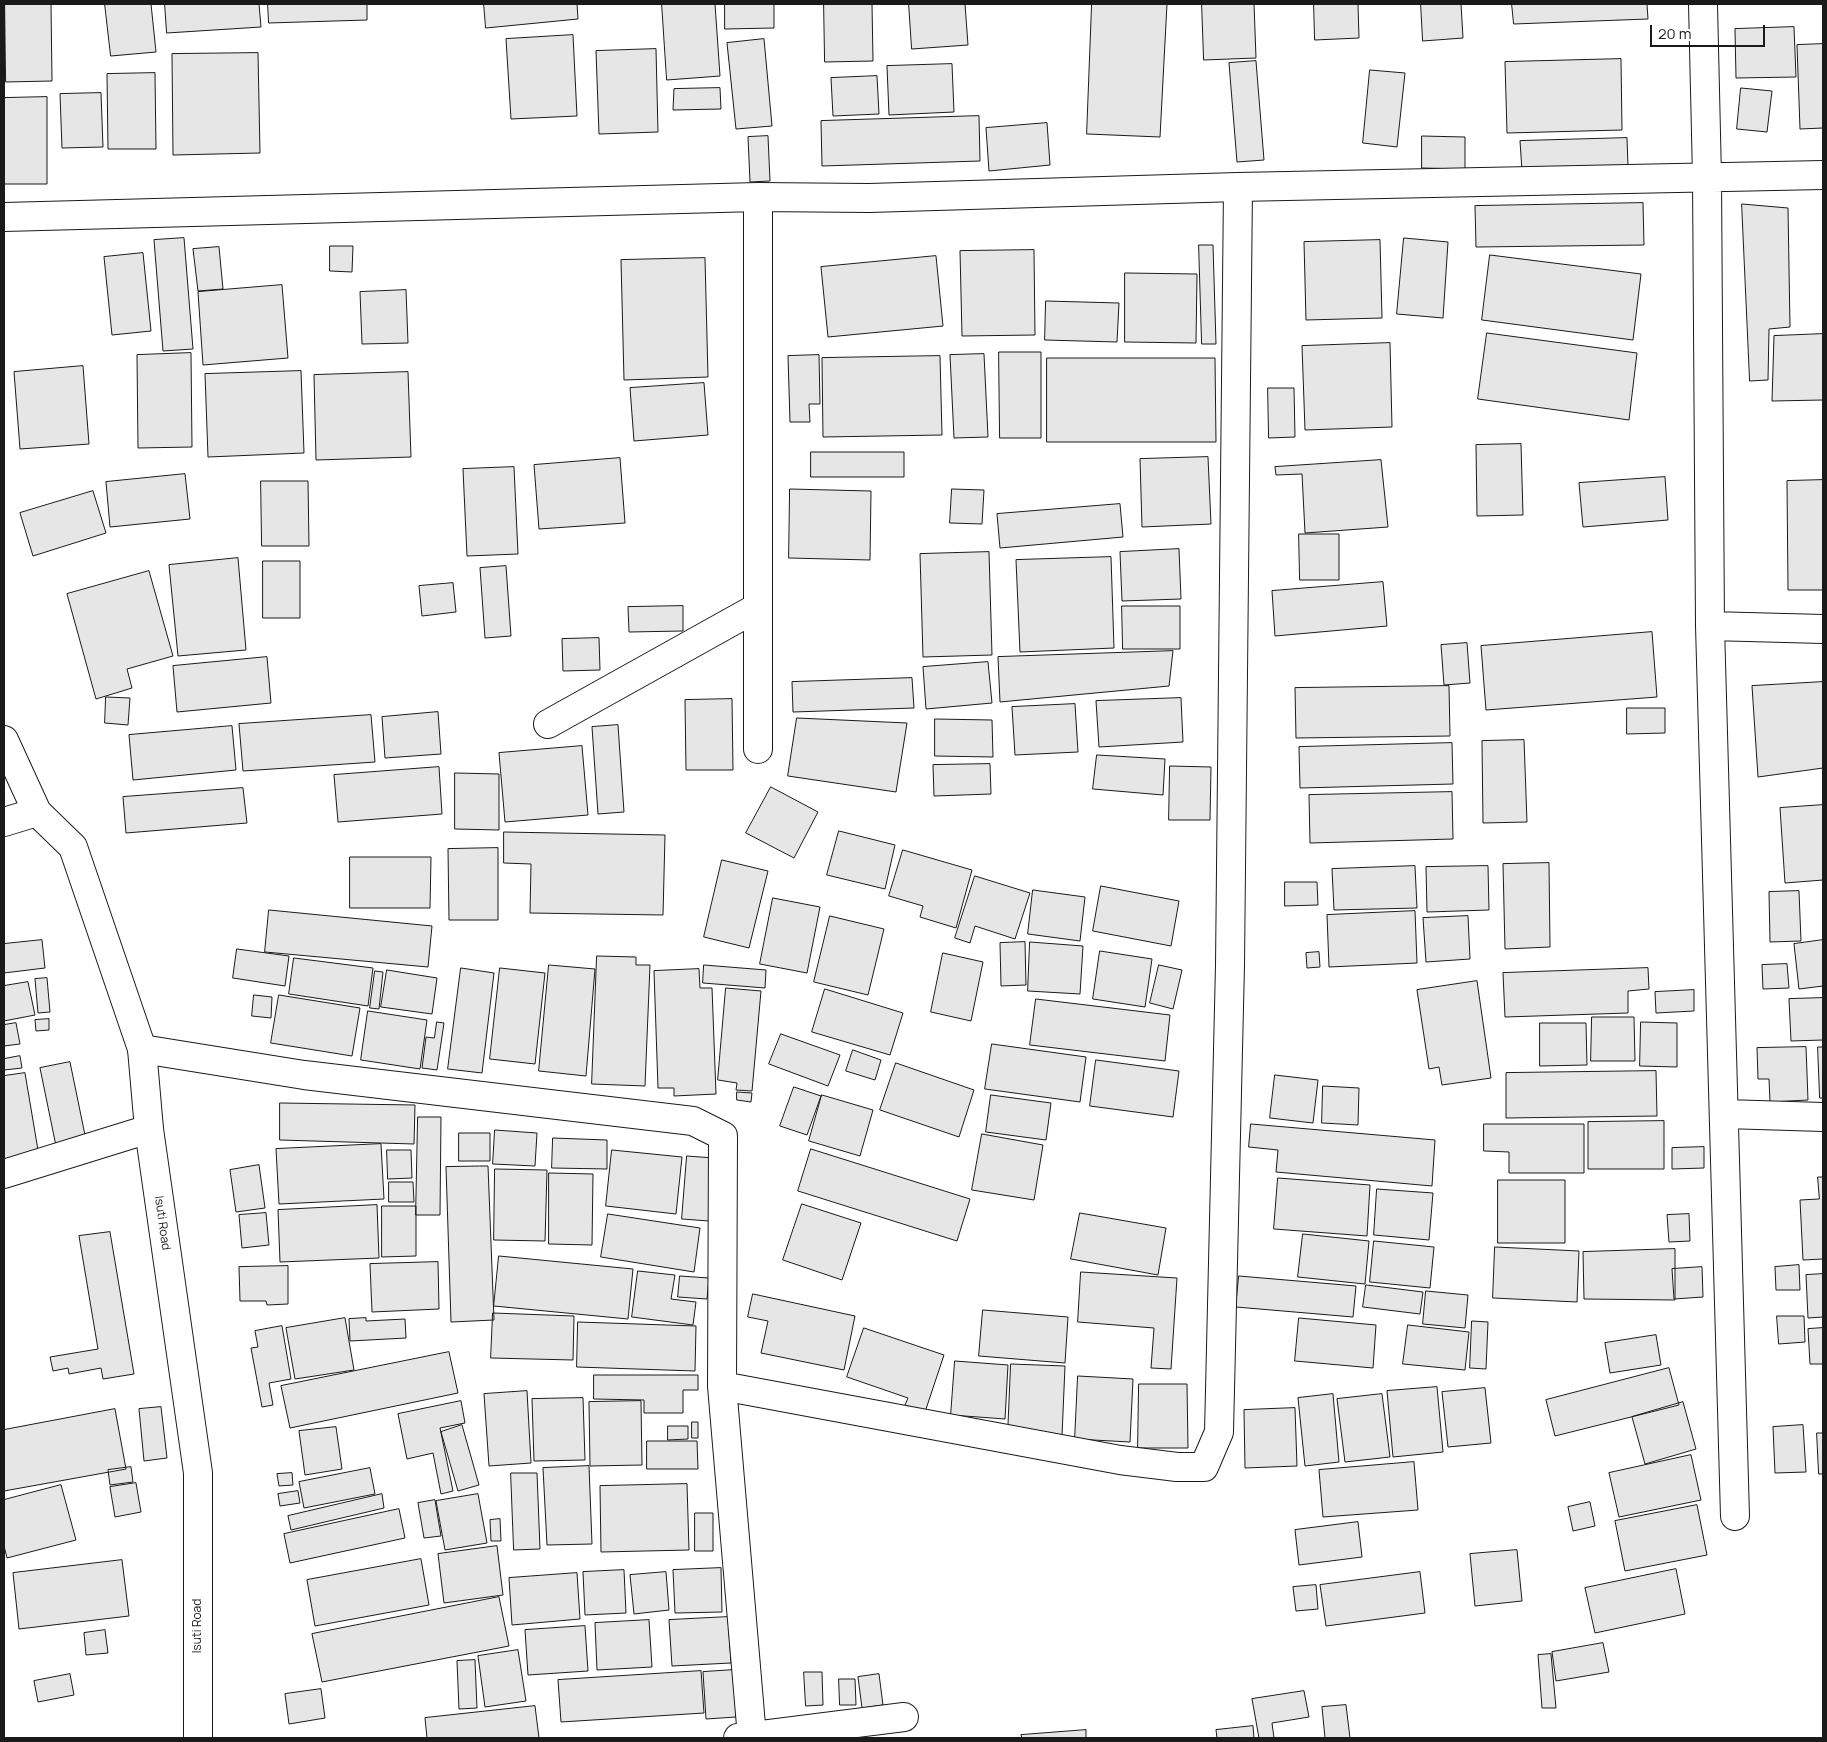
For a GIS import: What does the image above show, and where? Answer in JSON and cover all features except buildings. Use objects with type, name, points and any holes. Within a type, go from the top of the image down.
[{"type":"street","points":[[1703,4],[1707,177],[1710,626],[1735,1516]]},
{"type":"street","points":[[4,217],[758,197],[870,198],[1823,175]]},
{"type":"street","points":[[722,1386],[1120,1460],[1177,1467],[1204,1467],[1219,1432],[1230,965],[1238,188]]},
{"type":"street","points":[[758,197],[758,749]]},
{"type":"street","points":[[548,724],[758,608]]},
{"type":"street","points":[[1710,626],[1823,629]]},
{"type":"street","name":"Isuti Road","points":[[4,740],[37,812],[73,847],[142,1049],[149,1129],[198,1473],[198,1738]]},
{"type":"street","points":[[4,822],[37,812]]},
{"type":"street","points":[[142,1049],[304,1075],[684,1119],[693,1121],[724,1136],[722,1386],[745,1738],[904,1717]]},
{"type":"street","points":[[1725,1114],[1823,1117]]},
{"type":"street","points":[[4,1174],[149,1129]]}]
